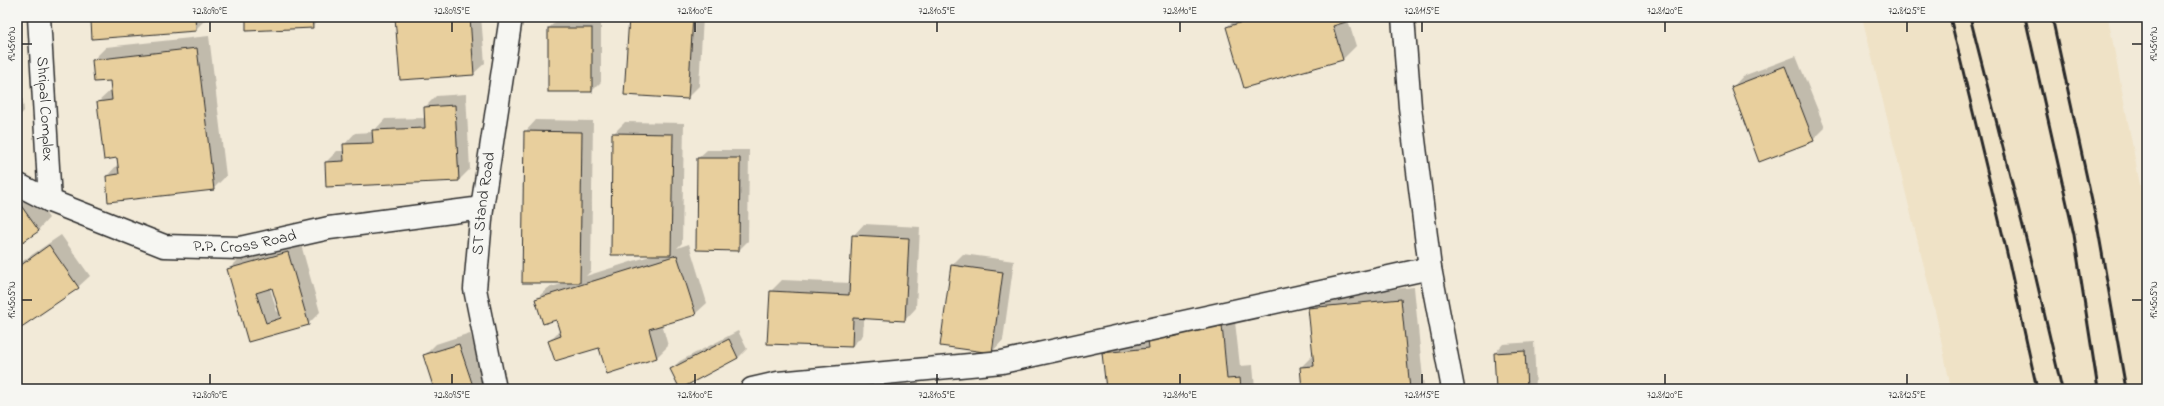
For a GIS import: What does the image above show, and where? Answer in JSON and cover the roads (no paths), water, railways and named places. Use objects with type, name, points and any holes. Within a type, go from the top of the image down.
[{"type":"street","name":"Shripal Complex","points":[[38,17],[50,201]]},
{"type":"street","name":"ST Stand Road","points":[[495,389],[475,289],[482,208],[511,17]]},
{"type":"street","points":[[1403,17],[1410,107],[1430,268],[1453,389]]},
{"type":"street","name":"P.P. Cross Road","points":[[17,184],[50,201],[164,246],[240,248],[329,228],[482,208]]},
{"type":"street","points":[[752,389],[778,383],[1002,362],[1430,268]]},
{"type":"railway","points":[[1950,17],[2007,253],[2037,389]]},
{"type":"railway","points":[[1970,17],[2035,274],[2062,389]]},
{"type":"railway","points":[[2025,17],[2074,235],[2098,389]]},
{"type":"railway","points":[[2052,17],[2097,224],[2126,389]]}]
